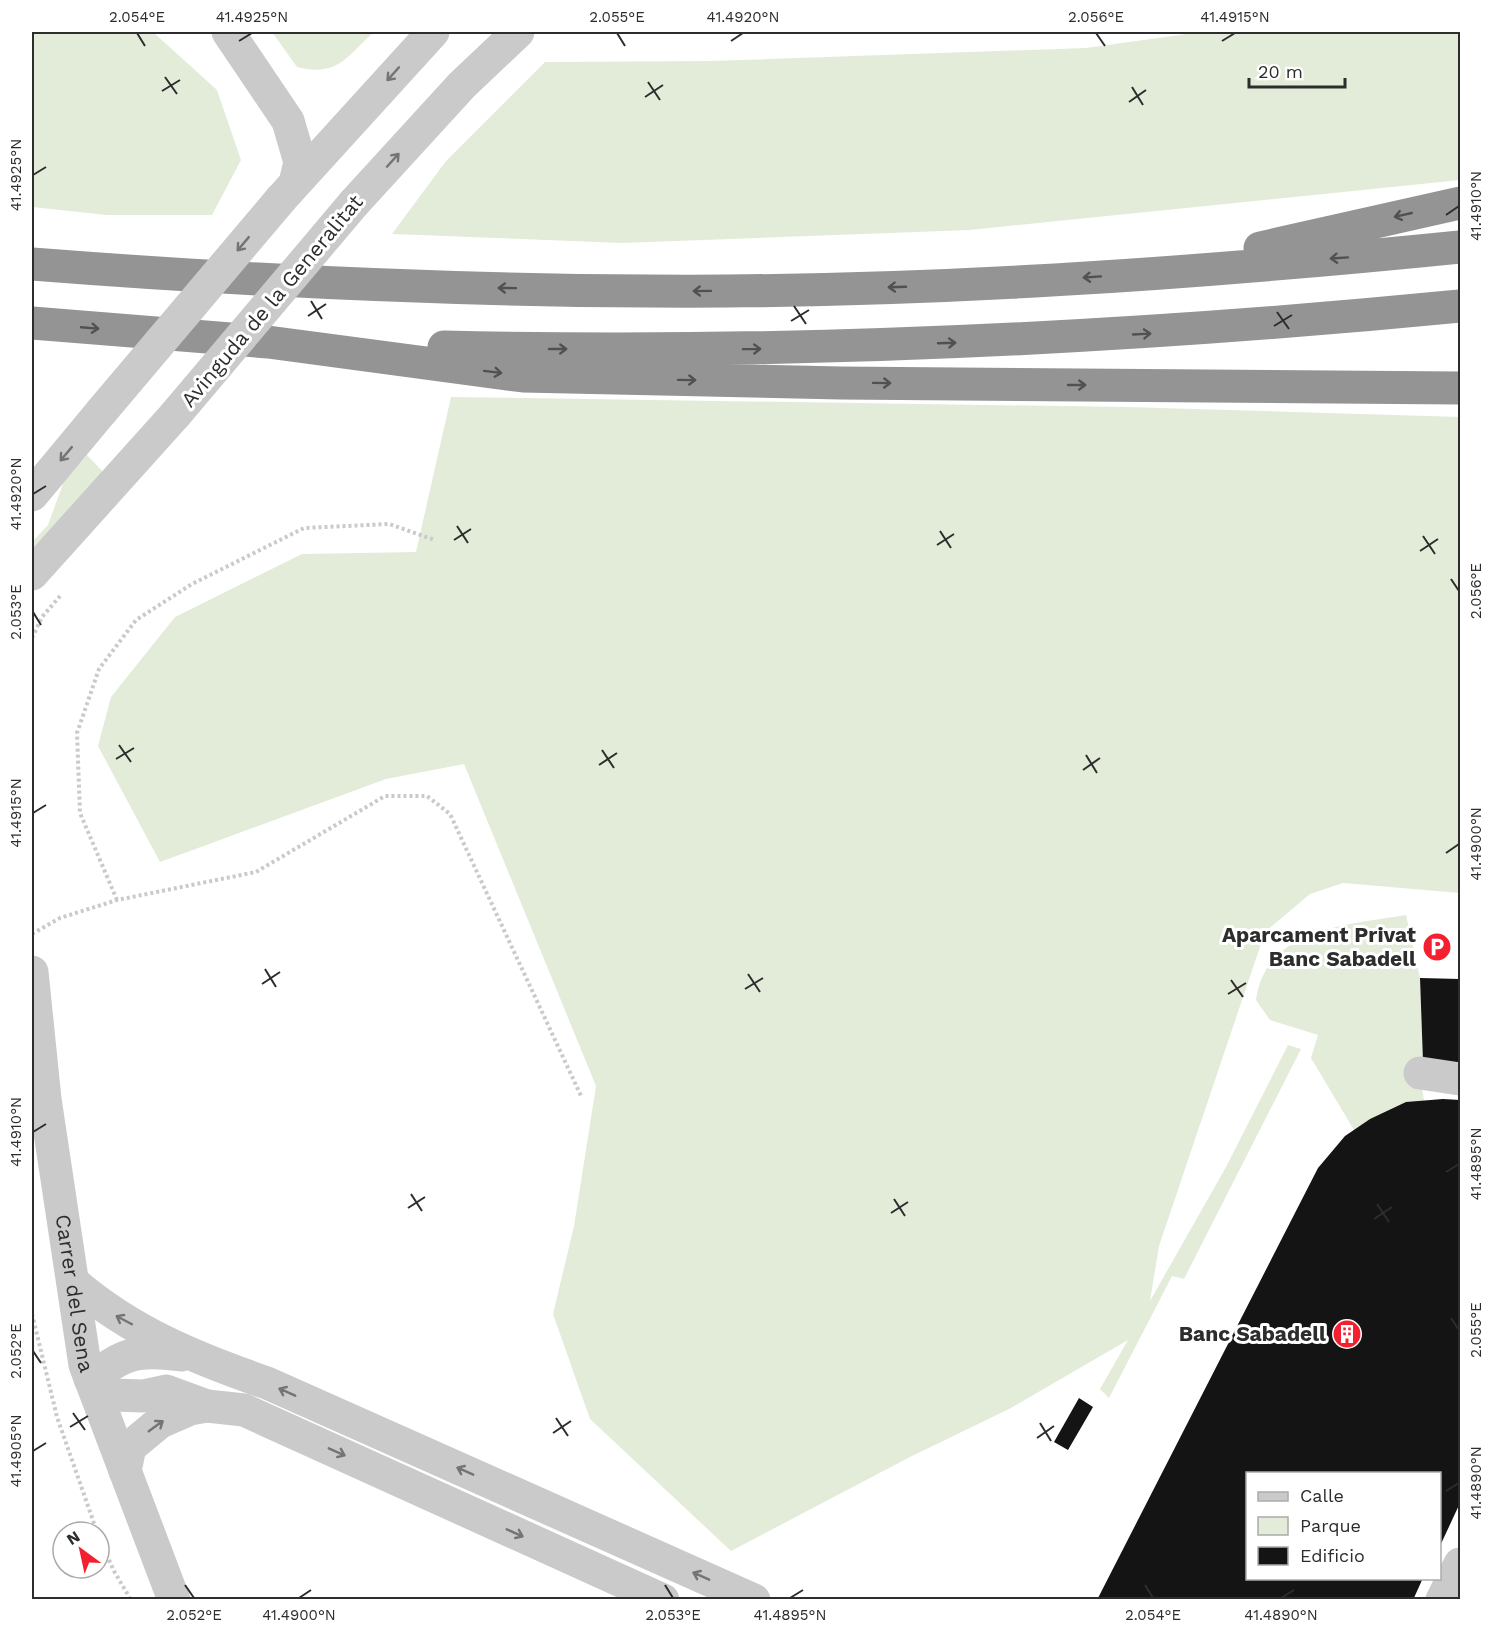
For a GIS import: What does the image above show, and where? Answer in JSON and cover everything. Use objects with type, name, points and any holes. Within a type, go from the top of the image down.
[{"type":"highway","points":[[1150,273],[1461,203]]},
{"type":"highway","points":[[32,264],[404,286],[650,291],[972,284],[1150,273],[1461,247]]},
{"type":"highway","points":[[32,324],[268,342],[530,349],[855,347],[1182,331],[1461,306]]},
{"type":"highway","points":[[268,342],[523,376],[930,384],[1461,388]]},
{"type":"street","points":[[228,32],[288,121],[300,162],[288,191]]},
{"type":"street","points":[[33,496],[288,191],[433,32]]},
{"type":"street","name":"Avinguda de la Generalitat","points":[[32,574],[175,415],[354,203],[462,85],[518,32]]},
{"type":"street","points":[[288,121],[306,128],[337,121],[363,108]]},
{"type":"street","points":[[32,590],[121,476]]},
{"type":"street","name":"Carrer del Sena","points":[[32,972],[45,1099],[85,1365],[174,1599]]},
{"type":"street","points":[[1420,1073],[1460,1079]]},
{"type":"street","points":[[72,1282],[117,1317],[194,1358],[267,1383],[754,1599]]},
{"type":"street","points":[[194,1358],[151,1351],[118,1358],[90,1379],[113,1395],[143,1396],[166,1391],[207,1406],[244,1410],[663,1599]]},
{"type":"street","points":[[125,1471],[130,1447],[160,1422],[190,1409],[207,1406]]},
{"type":"street","points":[[1442,1599],[1461,1564]]},
{"type":"path","points":[[117,900],[80,813],[77,733],[99,669],[136,620],[192,584],[304,528],[389,524],[435,540]]},
{"type":"path","points":[[32,934],[60,918],[117,900],[256,872],[386,796],[427,796],[450,813],[582,1098]]},
{"type":"path","points":[[32,1314],[57,1417],[93,1520]]},
{"type":"path","points":[[111,1564],[131,1599]]},
{"type":"green space","points":[[32,32],[153,32],[217,90],[241,160],[212,215],[107,215],[32,207]]},
{"type":"green space","points":[[272,32],[374,32],[340,63],[332,67],[311,69],[297,67]]},
{"type":"green space","points":[[1201,32],[1460,32],[1460,180],[970,230],[622,243],[392,234],[446,161],[545,62],[710,61],[1086,48]]},
{"type":"green space","points":[[451,397],[1126,407],[1460,417],[1460,893],[1343,883],[1310,894],[1265,932],[1159,1246],[1150,1301],[1226,1167],[1288,1045],[1301,1049],[1184,1279],[1172,1276],[1109,1398],[1100,1389],[1128,1340],[1009,1409],[910,1457],[731,1551],[590,1419],[553,1314],[574,1226],[596,1086],[464,764],[386,779],[160,862],[98,746],[111,697],[175,617],[302,554],[416,552]]},
{"type":"green space","points":[[87,455],[104,473],[32,552],[32,542],[48,525],[64,481]]},
{"type":"green space","points":[[1406,915],[1420,978],[1423,1062],[1420,1073],[1424,1101],[1370,1119],[1354,1130],[1311,1058],[1318,1035],[1270,1020],[1256,1000],[1263,976],[1276,957],[1293,944],[1313,934],[1336,927]]},
{"type":"building","points":[[1420,978],[1460,979],[1460,1065],[1423,1062]]},
{"type":"building","name":"Banc Sabadell","points":[[1460,1100],[1460,1503],[1441,1544],[1441,1472],[1246,1472],[1246,1580],[1422,1580],[1413,1600],[1097,1600],[1318,1168],[1345,1136],[1370,1119],[1406,1102]]},
{"type":"building","points":[[1079,1398],[1093,1407],[1068,1450],[1054,1442]]},
{"type":"place","name":"Aparcament Privat Banc Sabadell","points":[[1437,947]]},
{"type":"place","name":"Banc Sabadell","points":[[1347,1334]]}]
